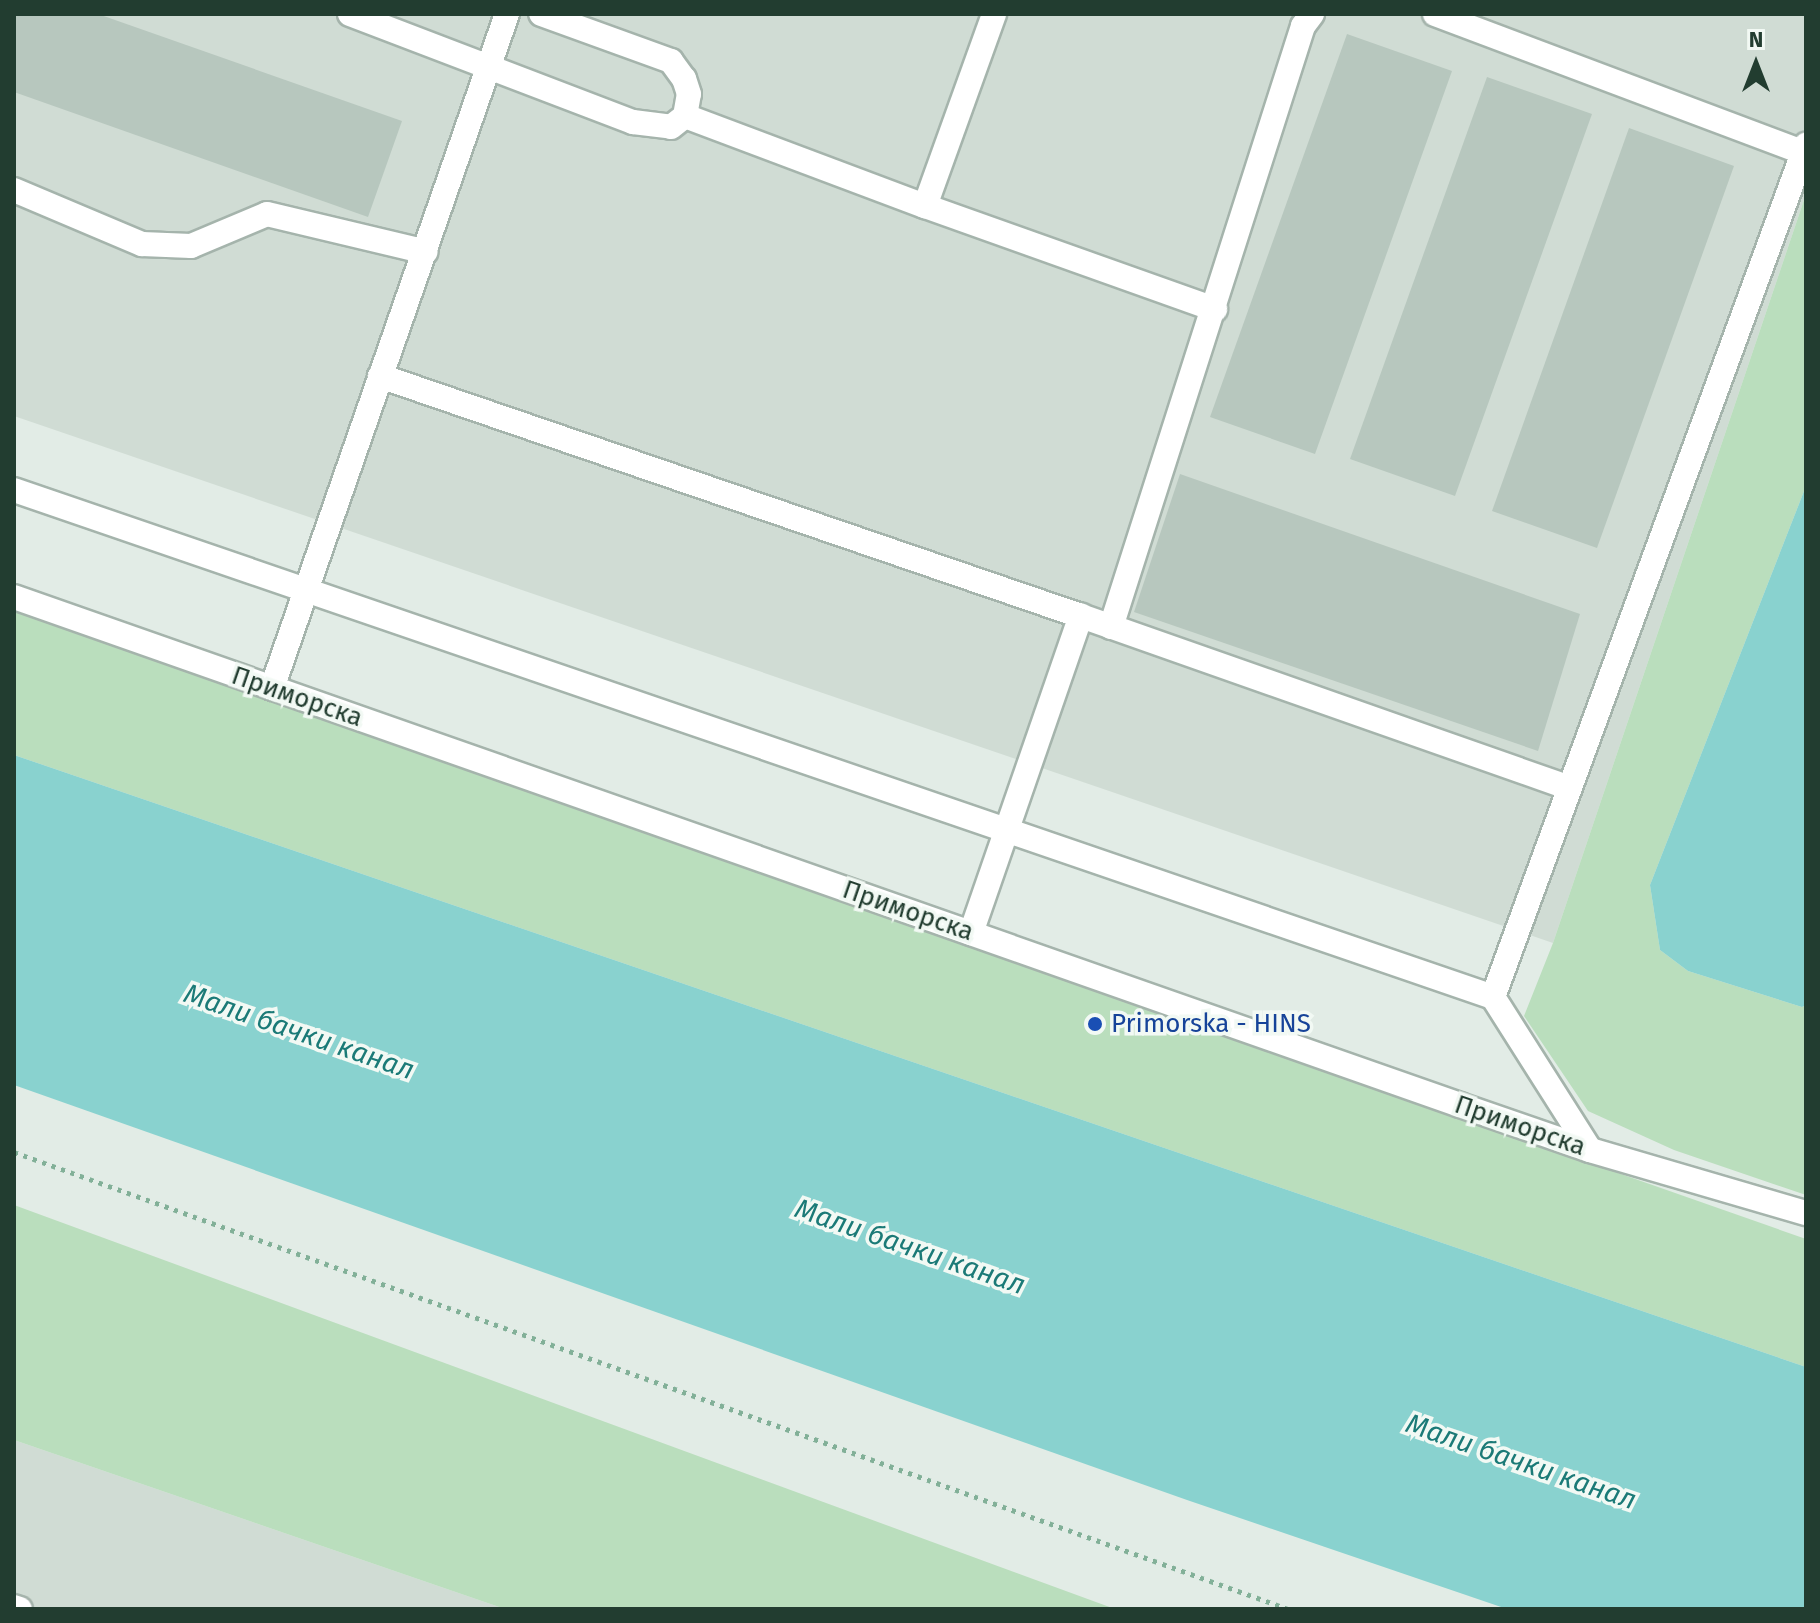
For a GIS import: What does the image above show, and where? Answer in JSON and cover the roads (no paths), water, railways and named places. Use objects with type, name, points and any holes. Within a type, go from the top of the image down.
[{"type":"street","points":[[350,14],[633,122],[671,127],[685,116],[689,94],[684,79],[671,61],[541,14]]},
{"type":"street","points":[[272,688],[507,14]]},
{"type":"street","points":[[925,206],[994,14]]},
{"type":"street","points":[[1111,627],[1303,26],[1312,14]]},
{"type":"street","points":[[1435,14],[1805,148],[1493,997]]},
{"type":"street","points":[[685,116],[925,206],[1215,309]]},
{"type":"street","points":[[14,190],[142,244],[191,246],[267,214],[426,252]]},
{"type":"street","points":[[380,376],[1081,616],[1570,788]]},
{"type":"street","points":[[14,490],[1493,997],[1590,1150]]},
{"type":"street","name":"Приморска","points":[[14,597],[1590,1150],[1806,1213]]},
{"type":"street","points":[[971,933],[1081,616]]},
{"type":"street","points":[[14,1607],[20,1609]]},
{"type":"water","points":[[1806,486],[1806,1005],[1802,1007],[1688,971],[1660,950],[1650,885]]},
{"type":"water","name":"Мали бачки канал","points":[[14,755],[1806,1367],[1806,1609],[1507,1609],[1187,1500],[14,1085]]},
{"type":"place","name":"Primorska - HINS","points":[[1095,1024]]}]
